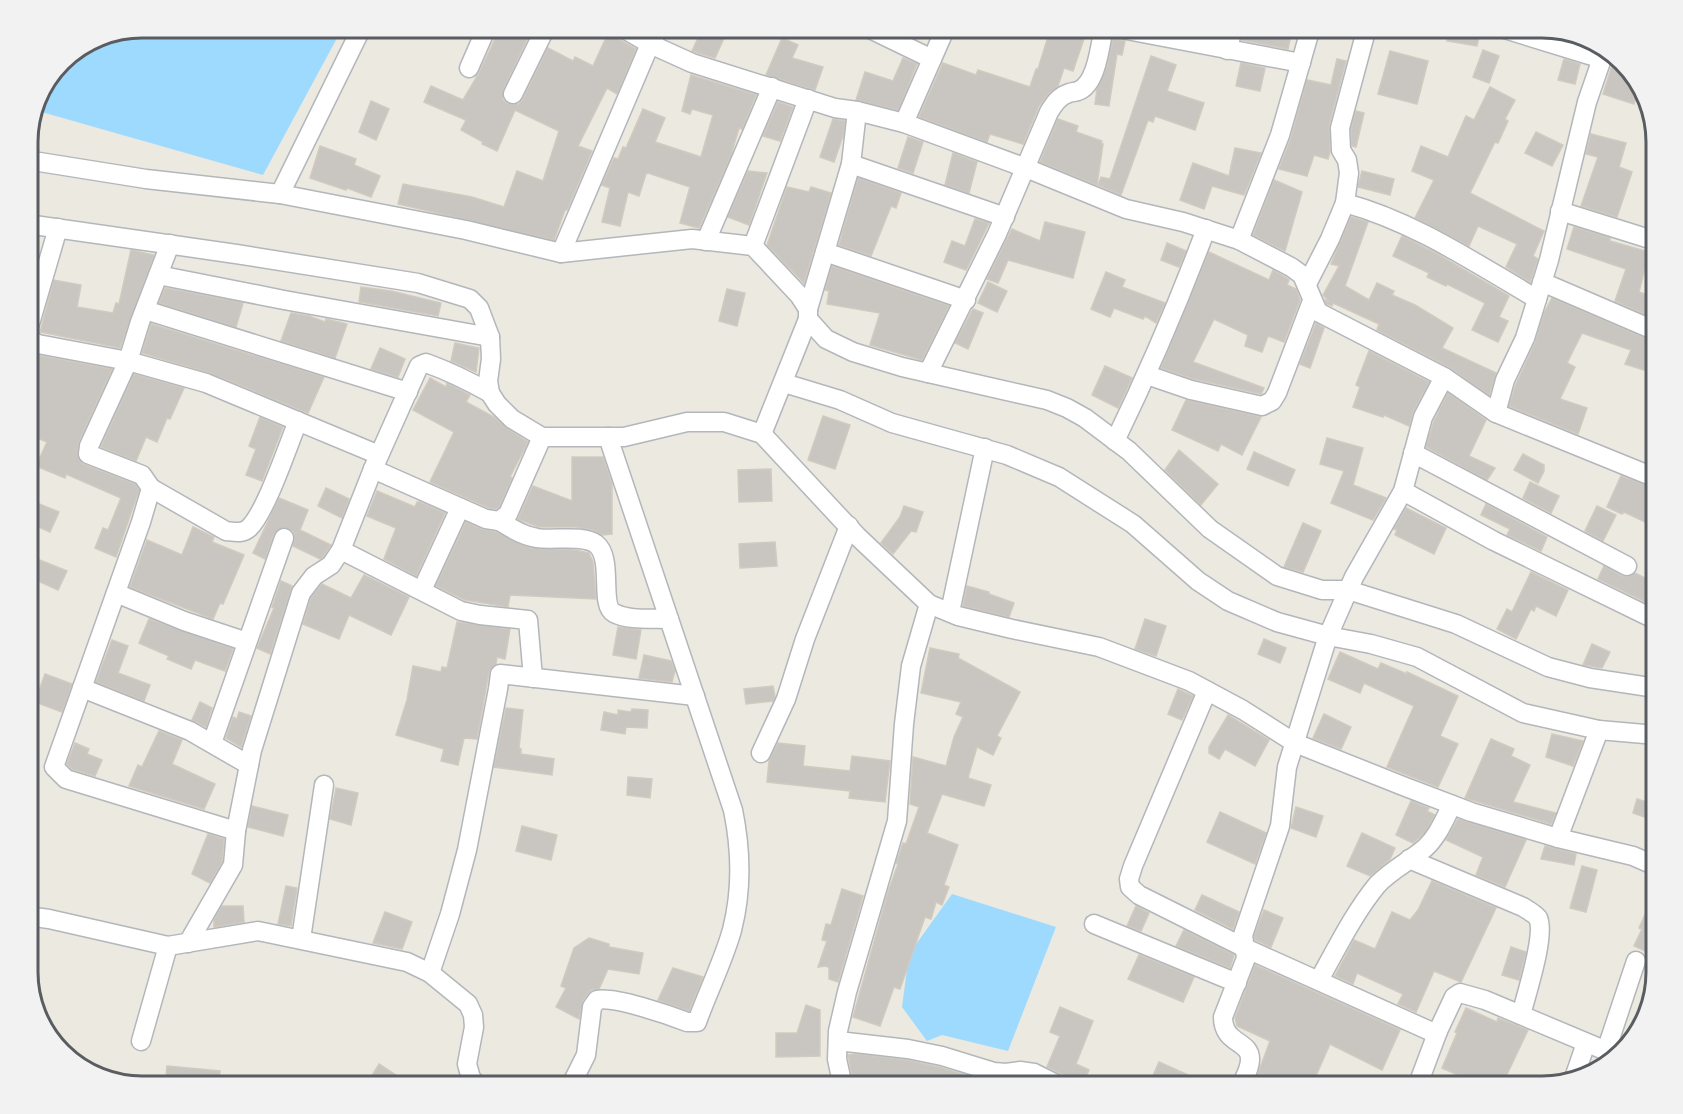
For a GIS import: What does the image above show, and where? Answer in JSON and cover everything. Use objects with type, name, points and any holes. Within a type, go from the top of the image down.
[{"type":"street","points":[[280,194],[357,38]]},
{"type":"street","points":[[469,68],[482,38]]},
{"type":"street","points":[[513,94],[541,38]]},
{"type":"street","points":[[640,38],[692,63],[835,108],[904,123],[1026,168],[1126,209],[1183,222],[1239,240],[1302,275],[1318,312],[1444,377],[1496,413],[1646,474]]},
{"type":"street","points":[[561,253],[654,38]]},
{"type":"street","points":[[889,38],[932,59]]},
{"type":"street","points":[[904,123],[941,38]]},
{"type":"street","points":[[928,373],[1005,217],[1049,112],[1056,101],[1067,93],[1079,91],[1088,84],[1095,71],[1102,38]]},
{"type":"street","points":[[1166,38],[1301,63]]},
{"type":"street","points":[[1227,50],[1231,38]]},
{"type":"street","points":[[1239,240],[1280,135],[1308,38]]},
{"type":"street","points":[[1147,375],[1191,390],[1262,406],[1272,401],[1277,393],[1310,293],[1345,203],[1349,173],[1347,160],[1341,150],[1340,128],[1364,38]]},
{"type":"street","points":[[1543,38],[1589,49]]},
{"type":"street","points":[[1496,413],[1505,380],[1525,338],[1540,290],[1587,102],[1602,58]]},
{"type":"street","points":[[706,240],[772,87]]},
{"type":"street","points":[[753,246],[808,99]]},
{"type":"street","points":[[762,435],[786,378],[806,320],[851,164],[857,111]]},
{"type":"street","points":[[38,162],[146,179],[280,194],[466,230],[561,253],[692,239],[753,246],[788,283],[806,320],[826,339],[853,352],[928,373],[1057,404],[1085,418],[1129,451],[1210,529],[1277,576],[1322,590],[1456,624],[1548,667],[1590,678],[1646,686]]},
{"type":"street","points":[[851,164],[1005,217]]},
{"type":"street","points":[[1345,203],[1374,211],[1540,290],[1646,327]]},
{"type":"street","points":[[1560,211],[1646,238]]},
{"type":"street","points":[[38,225],[417,283],[470,299],[479,308],[490,337],[491,359],[488,381],[490,393],[496,404],[512,419],[542,437],[616,437],[687,422],[724,422],[762,435],[849,526],[929,604],[1012,629],[1099,647],[1189,681],[1295,742],[1452,805],[1558,838],[1633,856],[1646,862]]},
{"type":"street","points":[[38,299],[58,228]]},
{"type":"street","points":[[1115,441],[1147,375],[1206,229]]},
{"type":"street","points":[[170,244],[128,361],[89,446],[88,454],[142,476],[151,488],[226,531],[239,533],[248,529],[256,519],[298,421]]},
{"type":"street","points":[[825,252],[966,300]]},
{"type":"street","points":[[158,275],[490,337]]},
{"type":"street","points":[[145,310],[408,392]]},
{"type":"street","points":[[38,344],[128,361],[206,383],[298,421],[460,508],[486,519],[499,521],[517,532],[536,538],[585,540],[597,545],[603,556],[610,610],[627,617],[669,619]]},
{"type":"street","points":[[188,943],[233,865],[236,831],[249,765],[301,593],[314,576],[331,565],[341,550],[376,462],[419,366],[426,363],[490,393]]},
{"type":"street","points":[[1245,1076],[1251,1057],[1246,1048],[1228,1035],[1223,1028],[1223,1017],[1246,958],[1243,935],[1280,826],[1287,766],[1330,631],[1345,596],[1403,490],[1423,417],[1444,377]]},
{"type":"street","points":[[786,378],[892,423],[1007,454],[1059,477],[1133,524],[1198,581],[1228,601],[1277,622],[1330,631],[1417,657],[1522,713],[1599,730],[1646,734]]},
{"type":"street","points":[[499,521],[508,514],[542,437]]},
{"type":"street","points":[[576,1076],[586,1055],[592,1007],[597,1000],[604,998],[687,1022],[697,1022],[732,930],[739,873],[740,848],[736,824],[669,619],[616,437]]},
{"type":"street","points":[[950,612],[985,448]]},
{"type":"street","points":[[1413,453],[1627,566]]},
{"type":"street","points":[[151,488],[116,593],[60,743],[54,766],[66,779],[236,831]]},
{"type":"street","points":[[1403,490],[1494,541],[1646,615]]},
{"type":"street","points":[[422,590],[460,508]]},
{"type":"street","points":[[761,753],[786,699],[805,639],[849,526]]},
{"type":"street","points":[[212,743],[284,538]]},
{"type":"street","points":[[341,550],[461,611],[528,620],[533,678]]},
{"type":"street","points":[[116,593],[184,621],[247,642]]},
{"type":"street","points":[[841,1076],[837,1059],[838,1041],[847,992],[897,821],[911,666],[929,604]]},
{"type":"street","points":[[430,974],[450,914],[467,850],[500,674],[694,696]]},
{"type":"street","points":[[82,688],[190,731],[249,765]]},
{"type":"street","points":[[1207,691],[1133,866],[1129,879],[1130,887],[1139,895],[1245,948],[1430,1031],[1438,1031]]},
{"type":"street","points":[[1558,838],[1599,730]]},
{"type":"street","points":[[302,939],[324,785]]},
{"type":"street","points":[[1319,980],[1359,910],[1377,885],[1424,848],[1438,833],[1452,805]]},
{"type":"street","points":[[1409,859],[1523,907],[1537,917],[1540,930],[1538,947],[1521,1015]]},
{"type":"street","points":[[38,918],[168,946],[258,931],[407,962],[430,974],[468,1004],[473,1016],[474,1027],[467,1064],[470,1076]]},
{"type":"street","points":[[1094,924],[1237,983]]},
{"type":"street","points":[[141,1041],[168,946]]},
{"type":"street","points":[[1612,1049],[1636,961]]},
{"type":"street","points":[[1421,1076],[1438,1031],[1454,997],[1460,993],[1485,1000],[1609,1052]]},
{"type":"street","points":[[838,1041],[908,1049],[990,1076]]},
{"type":"street","points":[[1577,1070],[1586,1043]]},
{"type":"street","points":[[1010,1076],[1020,1071],[1034,1072],[1041,1076]]},
{"type":"water","points":[[128,38],[337,38],[263,175],[42,112],[48,95],[73,63],[89,51],[108,43]]},
{"type":"water","points":[[952,894],[1056,927],[1008,1051],[942,1035],[927,1041],[902,1007],[909,954]]},
{"type":"building","points":[[495,38],[528,38],[503,90],[503,100],[513,105],[519,104],[523,99],[548,48],[573,61],[575,57],[593,66],[606,38],[617,38],[636,49],[617,94],[607,88],[578,146],[592,151],[554,240],[398,204],[403,184],[472,197],[504,207],[517,171],[543,181],[559,131],[515,110],[497,151],[461,130],[466,120],[424,102],[431,86],[463,100]]},
{"type":"building","points":[[698,38],[724,38],[715,58],[692,51]]},
{"type":"building","points":[[782,38],[798,45],[792,58],[823,67],[815,90],[766,75]]},
{"type":"building","points":[[1048,38],[1084,38],[1073,71],[1064,68],[1058,86],[1039,106],[1023,144],[990,134],[987,142],[919,117],[943,63],[976,75],[978,70],[1030,87],[1036,69],[1038,69]]},
{"type":"building","points":[[1242,38],[1290,38],[1288,49],[1242,40]]},
{"type":"building","points":[[1447,38],[1479,38],[1477,46],[1447,41]]},
{"type":"building","points":[[1113,39],[1125,41],[1122,55],[1117,54],[1109,106],[1095,104],[1097,89],[1107,67]]},
{"type":"building","points":[[1483,50],[1499,56],[1489,83],[1473,77]]},
{"type":"building","points":[[1390,51],[1428,61],[1417,104],[1378,94]]},
{"type":"building","points":[[1151,56],[1176,65],[1167,91],[1204,103],[1195,130],[1155,116],[1153,122],[1148,120],[1121,195],[1098,185],[1101,177],[1110,179]]},
{"type":"building","points":[[903,58],[917,64],[898,110],[856,100],[865,72],[893,81]]},
{"type":"building","points":[[1337,59],[1346,61],[1329,125],[1328,159],[1314,155],[1307,176],[1279,169],[1291,138],[1307,80],[1331,85]]},
{"type":"building","points":[[1564,59],[1580,64],[1575,84],[1558,80]]},
{"type":"building","points":[[1241,63],[1265,68],[1260,91],[1236,86]]},
{"type":"building","points":[[1612,65],[1632,89],[1636,98],[1634,104],[1603,94]]},
{"type":"building","points":[[691,75],[756,95],[742,129],[739,128],[731,155],[699,228],[680,223],[690,187],[648,173],[639,196],[628,192],[620,226],[602,222],[610,188],[602,185],[614,158],[618,159],[623,147],[626,148],[643,109],[665,118],[655,142],[701,157],[713,115],[692,109],[690,114],[682,111]]},
{"type":"building","points":[[1490,87],[1515,100],[1505,119],[1508,121],[1498,143],[1495,142],[1470,193],[1544,231],[1533,256],[1538,259],[1530,282],[1506,267],[1517,244],[1478,226],[1469,246],[1415,218],[1434,180],[1412,171],[1421,146],[1448,157],[1466,116],[1474,120]]},
{"type":"building","points":[[371,101],[389,109],[376,140],[359,132]]},
{"type":"building","points":[[778,102],[793,107],[780,141],[763,136]]},
{"type":"building","points":[[1356,111],[1364,113],[1356,147],[1352,146],[1351,129]]},
{"type":"building","points":[[833,119],[845,121],[843,136],[834,162],[820,157]]},
{"type":"building","points":[[1058,119],[1078,126],[1076,132],[1102,141],[1097,185],[1040,162]]},
{"type":"building","points":[[1536,132],[1563,145],[1552,166],[1525,153]]},
{"type":"building","points":[[1591,134],[1626,143],[1619,167],[1632,172],[1617,217],[1581,206],[1598,157],[1586,154]]},
{"type":"building","points":[[908,137],[923,142],[913,173],[898,168]]},
{"type":"building","points":[[320,146],[356,159],[354,165],[380,176],[371,197],[310,178]]},
{"type":"building","points":[[1235,148],[1261,153],[1244,195],[1212,186],[1204,209],[1180,200],[1193,163],[1229,176]]},
{"type":"building","points":[[953,153],[977,162],[969,193],[945,185]]},
{"type":"building","points":[[748,171],[767,173],[749,225],[728,217]]},
{"type":"building","points":[[1362,171],[1394,179],[1390,195],[1358,187]]},
{"type":"building","points":[[858,178],[901,193],[896,208],[891,206],[871,256],[839,245]]},
{"type":"building","points":[[1274,180],[1302,192],[1285,251],[1253,235]]},
{"type":"building","points":[[787,187],[809,192],[811,187],[831,193],[804,283],[767,245]]},
{"type":"building","points":[[1351,217],[1368,222],[1345,286],[1369,300],[1377,283],[1394,291],[1392,295],[1415,305],[1453,328],[1442,348],[1496,373],[1489,395],[1449,367],[1377,330],[1379,324],[1333,303],[1332,306],[1327,304],[1325,300],[1329,301],[1323,295],[1339,266],[1331,264]]},
{"type":"building","points":[[975,219],[989,223],[966,270],[944,262],[952,241],[965,246]]},
{"type":"building","points":[[1045,222],[1085,232],[1073,278],[1008,260],[998,283],[987,279],[1012,229],[1040,241]]},
{"type":"building","points":[[1574,227],[1610,238],[1610,241],[1646,251],[1646,264],[1639,292],[1646,294],[1646,315],[1615,301],[1626,269],[1567,249]]},
{"type":"building","points":[[1402,236],[1509,296],[1499,317],[1508,321],[1498,342],[1472,330],[1485,303],[1427,277],[1429,273],[1393,256]]},
{"type":"building","points":[[1167,243],[1186,251],[1179,267],[1161,260]]},
{"type":"building","points":[[131,250],[154,255],[120,348],[40,332],[54,280],[81,285],[77,307],[113,313],[116,303],[119,304]]},
{"type":"building","points":[[1209,252],[1269,280],[1273,270],[1289,280],[1287,285],[1296,289],[1300,300],[1284,342],[1268,336],[1262,352],[1245,346],[1248,335],[1214,319],[1193,362],[1264,388],[1261,394],[1194,379],[1161,368]]},
{"type":"building","points":[[832,266],[949,306],[922,360],[870,345],[880,313],[827,304],[829,291],[825,290]]},
{"type":"building","points":[[1106,272],[1125,280],[1122,287],[1165,303],[1156,323],[1145,316],[1143,319],[1114,308],[1110,317],[1091,309]]},
{"type":"building","points":[[988,282],[1007,291],[997,312],[978,303]]},
{"type":"building","points":[[361,287],[391,291],[441,303],[438,316],[359,302]]},
{"type":"building","points":[[165,288],[243,303],[236,327],[159,303]]},
{"type":"building","points":[[727,289],[745,293],[737,326],[719,321]]},
{"type":"building","points":[[1552,298],[1646,339],[1644,370],[1625,364],[1631,350],[1582,333],[1567,363],[1575,367],[1560,399],[1587,408],[1578,434],[1509,406],[1516,384],[1535,343],[1544,313]]},
{"type":"building","points":[[973,309],[983,313],[968,349],[955,343]]},
{"type":"building","points":[[291,313],[325,322],[326,319],[347,324],[335,358],[281,341]]},
{"type":"building","points":[[1316,323],[1324,328],[1310,368],[1300,364]]},
{"type":"building","points":[[151,324],[324,377],[308,413],[210,373],[142,353]]},
{"type":"building","points":[[455,343],[479,348],[476,372],[451,361]]},
{"type":"building","points":[[380,348],[405,359],[398,377],[371,369]]},
{"type":"building","points":[[1369,351],[1429,382],[1413,412],[1409,426],[1384,415],[1383,417],[1353,407],[1360,387],[1356,385]]},
{"type":"building","points":[[38,355],[112,369],[79,441],[77,453],[83,464],[135,484],[139,490],[116,557],[95,548],[103,528],[108,530],[121,498],[66,474],[65,478],[38,467],[47,442],[38,438]]},
{"type":"building","points":[[1105,366],[1132,378],[1118,408],[1092,395]]},
{"type":"building","points":[[134,374],[184,388],[157,442],[146,437],[136,461],[101,447]]},
{"type":"building","points":[[430,378],[446,387],[447,383],[470,395],[466,402],[494,417],[528,442],[510,477],[512,478],[499,507],[496,509],[430,482],[454,432],[413,410]]},
{"type":"building","points":[[1448,393],[1486,420],[1469,456],[1495,468],[1487,480],[1426,447],[1434,421]]},
{"type":"building","points":[[1186,400],[1261,417],[1242,455],[1221,444],[1218,451],[1172,430]]},
{"type":"building","points":[[823,416],[850,425],[835,469],[808,460]]},
{"type":"building","points":[[260,417],[283,427],[262,481],[246,475],[256,449],[249,446]]},
{"type":"building","points":[[1327,438],[1363,448],[1353,485],[1386,498],[1373,520],[1331,503],[1344,471],[1320,464]]},
{"type":"building","points":[[1179,450],[1218,484],[1201,505],[1165,470]]},
{"type":"building","points":[[1254,452],[1295,470],[1288,486],[1247,469]]},
{"type":"building","points":[[1523,454],[1544,465],[1544,471],[1538,483],[1514,470]]},
{"type":"building","points":[[572,457],[603,457],[612,484],[612,534],[602,535],[593,530],[577,527],[539,527],[518,519],[533,486],[572,501]]},
{"type":"building","points":[[771,469],[772,501],[739,502],[738,470]]},
{"type":"building","points":[[1621,476],[1646,485],[1646,522],[1607,507]]},
{"type":"building","points":[[1530,482],[1559,496],[1551,513],[1523,498]]},
{"type":"building","points":[[326,488],[349,499],[342,518],[318,506]]},
{"type":"building","points":[[377,491],[415,507],[417,502],[420,502],[445,513],[416,576],[384,559],[396,528],[367,516]]},
{"type":"building","points":[[279,498],[308,510],[300,530],[331,545],[323,557],[320,559],[293,546],[295,537],[293,531],[283,527],[274,534],[265,559],[253,553]]},
{"type":"building","points":[[38,503],[59,512],[50,532],[38,527]]},
{"type":"building","points":[[1486,504],[1547,537],[1541,551],[1507,535],[1510,529],[1481,515]]},
{"type":"building","points":[[904,506],[923,512],[916,532],[911,531],[893,554],[881,543],[900,517]]},
{"type":"building","points":[[1597,506],[1616,515],[1603,541],[1585,531]]},
{"type":"building","points":[[1406,508],[1446,528],[1434,554],[1395,535],[1397,530],[1394,529]]},
{"type":"building","points":[[466,522],[530,548],[575,550],[589,553],[593,562],[596,599],[510,595],[508,607],[465,600],[436,586]]},
{"type":"building","points":[[1303,523],[1321,531],[1303,572],[1284,567]]},
{"type":"building","points":[[193,527],[214,537],[212,542],[244,555],[223,604],[220,603],[213,619],[130,587],[147,540],[182,555]]},
{"type":"building","points":[[775,542],[777,566],[740,568],[739,544]]},
{"type":"building","points":[[38,559],[67,571],[58,590],[38,581]]},
{"type":"building","points":[[1604,566],[1622,576],[1628,577],[1635,573],[1646,578],[1646,602],[1598,579]]},
{"type":"building","points":[[1531,572],[1568,590],[1556,616],[1536,606],[1534,611],[1531,609],[1516,639],[1497,629],[1507,609],[1512,612]]},
{"type":"building","points":[[364,575],[409,597],[391,635],[349,615],[339,639],[303,624],[311,598],[322,584],[351,598]]},
{"type":"building","points":[[281,581],[292,586],[270,654],[257,648],[274,608],[272,607]]},
{"type":"building","points":[[967,586],[989,592],[989,594],[1014,603],[1009,617],[963,606]]},
{"type":"building","points":[[149,619],[233,649],[225,671],[195,660],[191,669],[139,643]]},
{"type":"building","points":[[1145,619],[1166,626],[1156,656],[1135,649]]},
{"type":"building","points":[[457,622],[510,629],[505,659],[497,657],[496,664],[489,672],[477,739],[464,738],[458,765],[441,761],[444,749],[396,735],[407,700],[413,666],[441,672],[442,667],[447,668]]},
{"type":"building","points":[[618,627],[641,630],[636,659],[613,655]]},
{"type":"building","points":[[1264,639],[1286,648],[1280,663],[1258,654]]},
{"type":"building","points":[[112,640],[128,646],[118,673],[150,685],[144,701],[96,682]]},
{"type":"building","points":[[1592,644],[1610,652],[1602,668],[1583,665]]},
{"type":"building","points":[[930,648],[959,654],[958,658],[1020,692],[997,736],[1001,738],[993,755],[977,747],[968,778],[991,785],[984,806],[942,794],[927,833],[958,845],[944,885],[949,887],[942,905],[936,902],[931,919],[925,917],[900,989],[894,987],[880,1026],[853,1017],[898,864],[896,863],[903,843],[906,844],[919,807],[910,804],[913,757],[946,766],[954,737],[963,717],[956,714],[961,702],[921,693]]},
{"type":"building","points":[[1340,652],[1378,669],[1381,663],[1407,674],[1407,672],[1458,696],[1440,736],[1458,744],[1438,787],[1387,767],[1414,706],[1364,683],[1360,693],[1328,679]]},
{"type":"building","points":[[644,655],[671,661],[675,671],[672,682],[639,678]]},
{"type":"building","points":[[45,674],[72,684],[62,712],[38,703],[38,694]]},
{"type":"building","points":[[773,686],[775,697],[773,701],[746,704],[744,689]]},
{"type":"building","points":[[1178,689],[1193,696],[1182,720],[1168,714]]},
{"type":"building","points":[[200,702],[212,708],[206,727],[192,720]]},
{"type":"building","points":[[506,708],[523,710],[519,748],[521,754],[554,759],[552,775],[494,767]]},
{"type":"building","points":[[632,709],[648,710],[647,728],[626,727],[625,734],[601,730],[604,712],[618,715],[618,710],[631,712]]},
{"type":"building","points":[[239,712],[251,716],[241,747],[226,738],[233,717],[237,719]]},
{"type":"building","points":[[1324,714],[1351,727],[1341,749],[1313,738]]},
{"type":"building","points":[[1228,715],[1269,740],[1255,766],[1225,749],[1219,759],[1209,753],[1209,747]]},
{"type":"building","points":[[159,731],[182,740],[172,764],[215,784],[204,809],[129,786],[138,765],[142,767]]},
{"type":"building","points":[[1552,734],[1583,741],[1573,766],[1546,757]]},
{"type":"building","points":[[1491,739],[1514,749],[1511,756],[1530,765],[1513,802],[1556,813],[1551,824],[1465,798]]},
{"type":"building","points":[[75,743],[89,749],[87,754],[102,760],[95,776],[72,769],[67,764]]},
{"type":"building","points":[[778,743],[805,746],[803,766],[850,771],[852,756],[890,761],[885,802],[849,798],[850,791],[767,782],[769,761]]},
{"type":"building","points":[[628,777],[652,779],[650,798],[627,795]]},
{"type":"building","points":[[336,788],[358,793],[351,825],[330,819]]},
{"type":"building","points":[[1637,799],[1646,802],[1646,818],[1633,813]]},
{"type":"building","points":[[1411,801],[1429,808],[1427,811],[1435,815],[1425,832],[1413,843],[1396,835]]},
{"type":"building","points":[[252,806],[288,815],[283,836],[248,827]]},
{"type":"building","points":[[1296,807],[1323,816],[1316,837],[1291,828]]},
{"type":"building","points":[[1220,812],[1266,833],[1255,864],[1207,842]]},
{"type":"building","points":[[1458,819],[1526,840],[1505,887],[1476,875],[1483,857],[1446,840]]},
{"type":"building","points":[[522,826],[557,835],[551,860],[516,851]]},
{"type":"building","points":[[1362,833],[1395,848],[1390,859],[1370,876],[1347,866]]},
{"type":"building","points":[[208,834],[224,839],[222,862],[210,883],[192,874]]},
{"type":"building","points":[[1545,846],[1576,854],[1574,865],[1541,859]]},
{"type":"building","points":[[1582,866],[1597,870],[1586,912],[1570,908]]},
{"type":"building","points":[[1432,881],[1496,908],[1461,982],[1434,971],[1416,1012],[1398,1004],[1403,994],[1357,973],[1353,984],[1335,976],[1354,940],[1375,949],[1392,912],[1410,920],[1418,910]]},
{"type":"building","points":[[286,886],[297,888],[291,926],[278,924]]},
{"type":"building","points":[[842,889],[863,896],[838,982],[829,979],[829,968],[818,967],[827,941],[822,940],[826,924],[831,925]]},
{"type":"building","points":[[1202,895],[1239,912],[1233,929],[1195,910]]},
{"type":"building","points":[[222,906],[243,906],[244,922],[214,927],[214,920]]},
{"type":"building","points":[[1136,906],[1149,913],[1141,931],[1127,926]]},
{"type":"building","points":[[1264,910],[1283,918],[1271,947],[1255,940],[1254,936]]},
{"type":"building","points":[[385,912],[412,922],[402,949],[373,943]]},
{"type":"building","points":[[1646,912],[1646,951],[1634,946],[1642,929],[1639,928]]},
{"type":"building","points":[[1184,930],[1234,955],[1230,968],[1176,946]]},
{"type":"building","points":[[589,938],[609,944],[609,947],[643,953],[639,974],[608,969],[599,989],[591,990],[583,1000],[579,1019],[556,1007],[566,988],[561,986],[574,948]]},
{"type":"building","points":[[1511,947],[1526,952],[1519,980],[1502,975]]},
{"type":"building","points":[[1139,955],[1194,977],[1183,1002],[1128,979]]},
{"type":"building","points":[[1255,965],[1400,1030],[1382,1070],[1330,1044],[1316,1076],[1257,1076],[1270,1041],[1237,1026],[1235,1018]]},
{"type":"building","points":[[673,968],[703,977],[689,1011],[658,1000]]},
{"type":"building","points":[[806,1005],[820,1010],[820,1056],[776,1057],[776,1033],[797,1033]]},
{"type":"building","points":[[1060,1007],[1093,1021],[1076,1064],[1089,1070],[1087,1076],[1066,1076],[1047,1067],[1060,1036],[1050,1032]]},
{"type":"building","points":[[1466,1008],[1497,1022],[1498,1018],[1528,1030],[1506,1076],[1460,1076],[1442,1068],[1457,1033],[1455,1032]]},
{"type":"building","points":[[848,1055],[906,1060],[968,1076],[852,1076]]},
{"type":"building","points":[[1159,1062],[1188,1075],[1188,1076],[1153,1076]]},
{"type":"building","points":[[379,1064],[397,1076],[372,1076]]},
{"type":"building","points":[[167,1066],[220,1071],[220,1076],[166,1076]]}]
